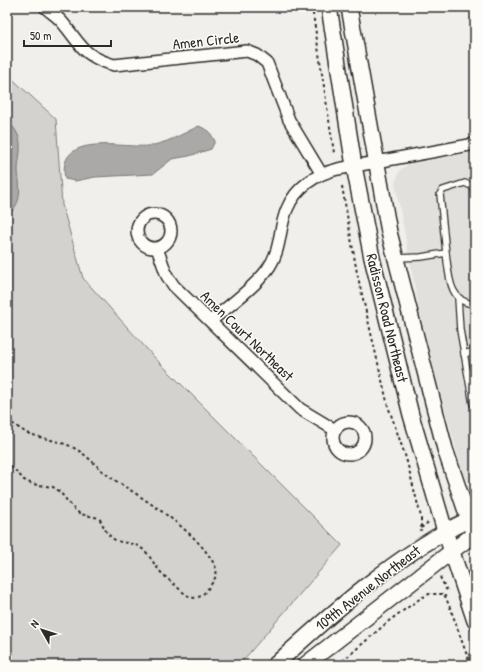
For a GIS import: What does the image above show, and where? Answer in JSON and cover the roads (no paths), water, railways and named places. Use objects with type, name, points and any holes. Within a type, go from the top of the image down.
[{"type":"main road","name":"Radisson Road Northeast","points":[[329,7],[354,166],[367,234],[393,344],[411,415],[445,531],[475,621]]},
{"type":"main road","name":"Radisson Road Northeast","points":[[349,7],[376,162],[396,258],[445,449],[472,531]]},
{"type":"main road","name":"109th Avenue Northeast","points":[[275,665],[339,607],[425,544],[445,531],[472,531]]},
{"type":"main road","name":"109th Avenue Northeast","points":[[305,665],[452,550],[472,531]]},
{"type":"street","name":"Amen Circle","points":[[45,7],[61,21],[84,50],[97,60],[114,65],[247,51],[257,55],[267,63],[289,120],[321,173]]},
{"type":"street","points":[[211,322],[256,282],[267,270],[276,256],[287,209],[302,187],[321,173],[475,144]]},
{"type":"street","name":"Amen Court Northeast","points":[[158,248],[167,276],[174,286],[300,409],[335,430]]},
{"type":"lane","points":[[475,188],[465,183],[443,190],[440,194],[446,253],[452,289],[458,298],[468,303],[475,304]]},
{"type":"lane","points":[[396,258],[421,257],[446,253]]},
{"type":"lane","points":[[458,298],[460,330],[473,404],[475,407]]},
{"type":"lane","points":[[464,354],[475,351]]}]
